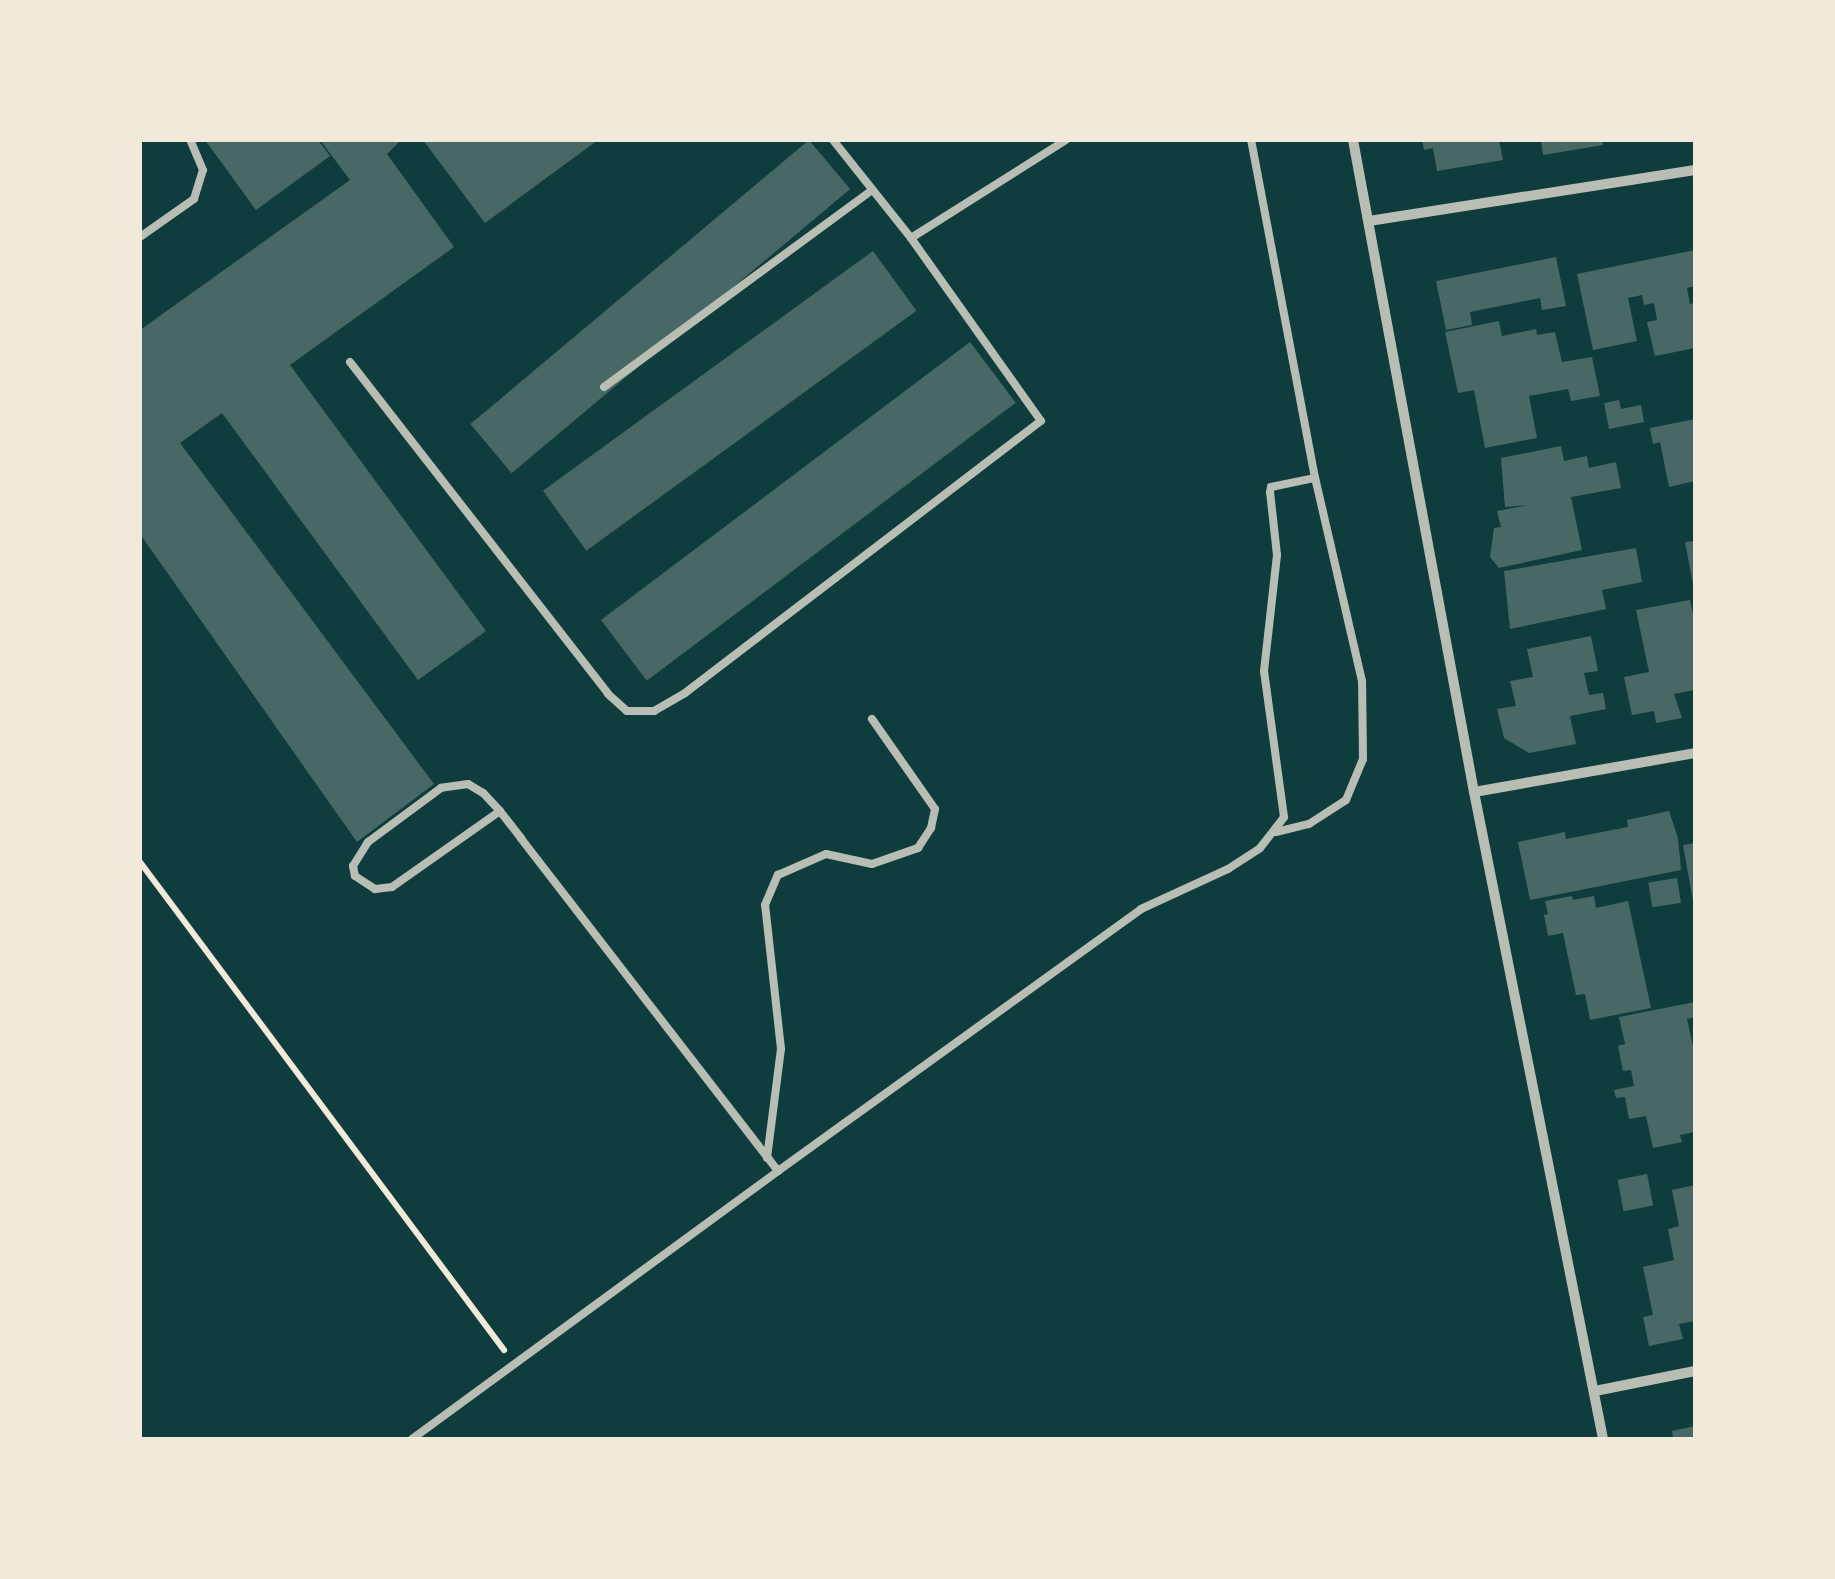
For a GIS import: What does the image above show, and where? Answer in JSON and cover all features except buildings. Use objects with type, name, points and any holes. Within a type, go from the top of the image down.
[{"type":"street","points":[[1353,140],[1474,792],[1603,1439]]},
{"type":"street","points":[[1369,221],[1695,170]]},
{"type":"street","points":[[1474,792],[1695,753]]},
{"type":"street","points":[[1595,1391],[1695,1370]]},
{"type":"lane","points":[[140,237],[194,199],[204,170],[190,140]]},
{"type":"lane","points":[[350,362],[608,694],[627,712],[654,711],[685,693],[1040,420],[910,238],[833,140]]},
{"type":"lane","points":[[910,238],[1066,140]]},
{"type":"lane","points":[[412,1439],[1141,910],[1228,869],[1276,832],[1309,824],[1346,800],[1362,759],[1362,680],[1316,478],[1251,140]]},
{"type":"lane","points":[[604,387],[872,190]]},
{"type":"lane","points":[[1276,832],[1286,807],[1267,718],[1264,671],[1278,555],[1270,492],[1271,487],[1316,478]]},
{"type":"lane","points":[[767,1158],[782,1049],[765,905],[778,875],[826,854],[872,864],[918,848],[932,828],[935,809],[872,719]]},
{"type":"lane","points":[[500,811],[392,886],[375,890],[355,876],[352,866],[368,842],[441,788],[468,784],[500,811],[778,1171]]},
{"type":"path","points":[[140,862],[514,1364]]}]
